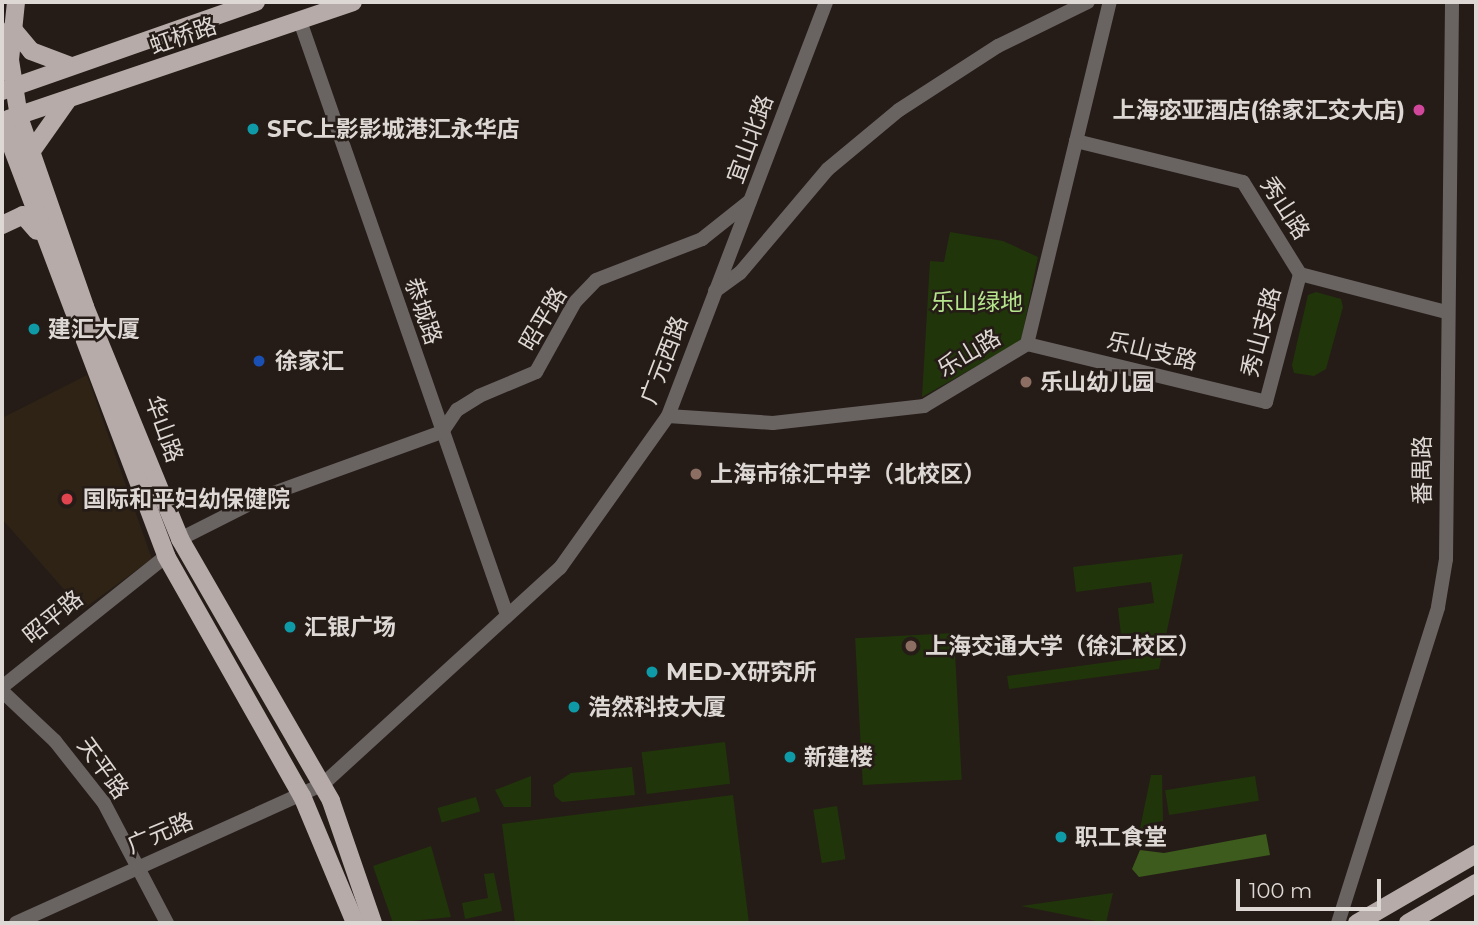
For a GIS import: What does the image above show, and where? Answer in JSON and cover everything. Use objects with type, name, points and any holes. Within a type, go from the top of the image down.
[{"type":"main road","name":"华山路","points":[[16,2],[6,120],[53,265],[166,556],[302,796],[355,923]]},
{"type":"main road","name":"虹桥路","points":[[7,90],[256,2]]},
{"type":"main road","name":"虹桥路","points":[[6,120],[354,2]]},
{"type":"main road","points":[[12,28],[40,57],[64,68],[78,65]]},
{"type":"main road","points":[[31,152],[67,101]]},
{"type":"main road","name":"华山路","points":[[6,120],[31,152],[85,307],[180,539],[322,785],[373,923]]},
{"type":"main road","points":[[2,225],[28,218],[53,265]]},
{"type":"main road","points":[[1357,923],[1476,854]]},
{"type":"main road","points":[[1408,923],[1476,883]]},
{"type":"street","name":"宜山北路","points":[[715,291],[826,2]]},
{"type":"street","points":[[715,291],[740,273],[828,169],[899,110],[998,46],[1088,2]]},
{"type":"street","name":"乐山路","points":[[668,416],[774,423],[924,406],[1027,344],[1110,2]]},
{"type":"street","name":"番禺路","points":[[1338,923],[1440,595],[1446,559],[1446,312],[1452,2]]},
{"type":"street","name":"恭城路","points":[[300,21],[507,615]]},
{"type":"street","name":"秀山路","points":[[1076,141],[1243,182],[1300,274],[1446,312]]},
{"type":"street","name":"昭平路","points":[[180,539],[265,496],[442,432],[457,411],[480,396],[536,372],[575,302],[596,280],[702,239],[752,199]]},
{"type":"street","name":"秀山支路","points":[[1266,402],[1300,274]]},
{"type":"street","name":"广元西路","points":[[322,785],[507,615],[586,536],[668,416],[715,291]]},
{"type":"street","name":"乐山支路","points":[[1027,344],[1266,402]]},
{"type":"street","name":"昭平路","points":[[2,689],[166,556]]},
{"type":"street","name":"天平路","points":[[2,689],[55,741],[104,803],[167,923]]},
{"type":"street","name":"广元路","points":[[16,923],[322,785]]},
{"type":"shaded area","name":"国际和平妇幼保健院","points":[[87,375],[152,559],[82,610],[2,519],[2,418]]},
{"type":"green space","name":"乐山绿地","points":[[950,232],[1003,241],[1038,257],[1021,341],[922,397],[930,261],[944,262]]},
{"type":"green space","points":[[1316,292],[1341,299],[1343,307],[1326,369],[1314,376],[1294,373],[1292,365],[1308,295]]},
{"type":"green space","points":[[1183,554],[1159,669],[1009,689],[1007,676],[1145,657],[1141,632],[1121,635],[1118,608],[1154,603],[1151,582],[1076,592],[1073,567]]},
{"type":"green space","points":[[954,633],[962,780],[863,785],[855,638]]},
{"type":"green space","points":[[725,742],[730,784],[647,794],[642,752]]},
{"type":"green space","points":[[632,767],[635,795],[562,802],[555,796],[553,785],[571,773]]},
{"type":"green space","points":[[1151,775],[1162,775],[1163,821],[1151,823],[1152,836],[1138,838]]},
{"type":"green space","points":[[531,776],[531,807],[504,807],[495,790]]},
{"type":"green space","points":[[1255,776],[1259,801],[1169,815],[1165,790]]},
{"type":"green space","points":[[733,795],[749,923],[515,923],[502,824]]},
{"type":"green space","points":[[476,797],[480,811],[442,822],[438,808]]},
{"type":"green space","points":[[837,806],[845,859],[822,863],[813,810]]},
{"type":"green space","points":[[1266,834],[1270,855],[1139,877],[1132,869],[1140,850],[1164,853]]},
{"type":"green space","points":[[431,846],[451,917],[393,923],[373,866]]},
{"type":"green space","points":[[494,873],[502,911],[465,919],[462,903],[488,898],[484,874]]},
{"type":"green space","points":[[1113,893],[1106,923],[1021,906]]},
{"type":"place","name":"上海宓亚酒店(徐家汇交大店)","points":[[1419,110]]},
{"type":"place","name":"SFC上影影城港汇永华店","points":[[253,129]]},
{"type":"place","name":"建汇大厦","points":[[34,329]]},
{"type":"place","name":"徐家汇","points":[[259,361]]},
{"type":"place","name":"乐山幼儿园","points":[[1026,382]]},
{"type":"place","name":"上海市徐汇中学（北校区）","points":[[696,474]]},
{"type":"place","name":"国际和平妇幼保健院","points":[[67,499]]},
{"type":"place","name":"汇银广场","points":[[290,627]]},
{"type":"place","name":"上海交通大学（徐汇校区）","points":[[911,646]]},
{"type":"place","name":"MED-X研究所","points":[[652,672]]},
{"type":"place","name":"浩然科技大厦","points":[[574,707]]},
{"type":"place","name":"新建楼","points":[[790,757]]},
{"type":"place","name":"职工食堂","points":[[1061,837]]}]
